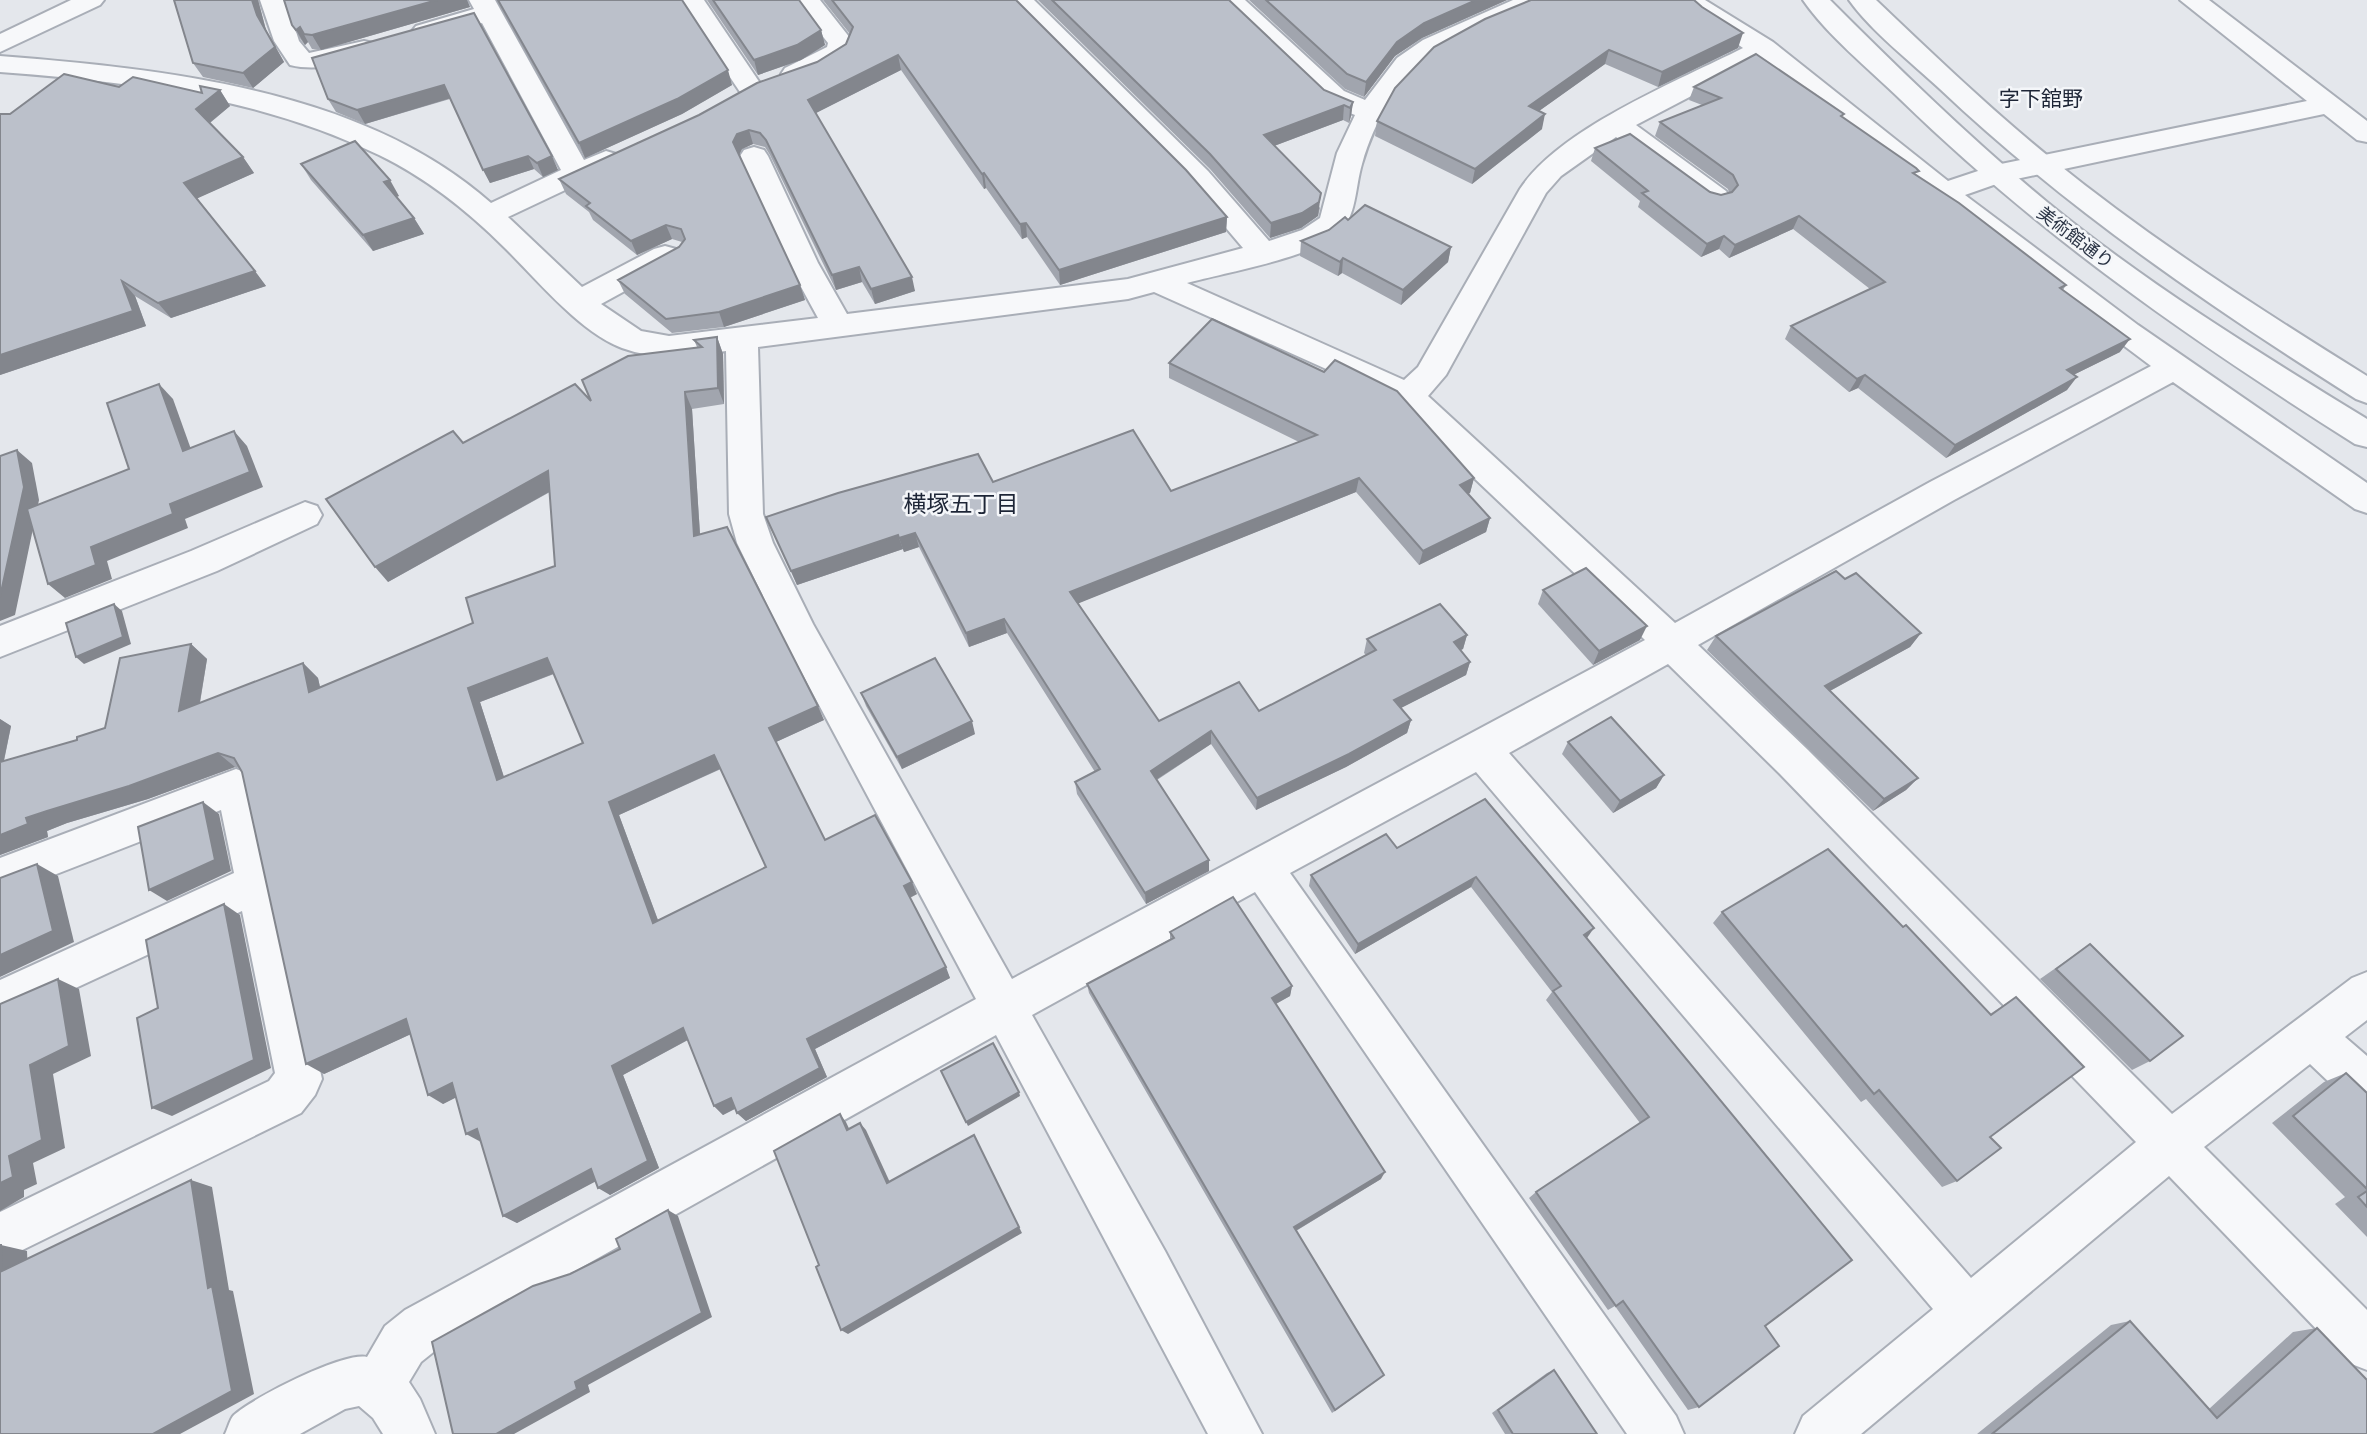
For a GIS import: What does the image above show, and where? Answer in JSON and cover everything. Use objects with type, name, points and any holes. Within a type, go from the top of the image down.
[{"type":"street","points":[[0,44],[91,0]]},
{"type":"street","points":[[273,0],[291,54],[302,62],[323,61],[393,40],[486,6],[577,173]]},
{"type":"street","points":[[691,0],[742,94],[811,68],[839,51],[841,43],[807,0]]},
{"type":"street","points":[[1020,0],[1198,177],[1261,250]]},
{"type":"street","points":[[1230,0],[1334,97],[1372,113]]},
{"type":"street","points":[[0,64],[122,73],[214,89],[351,132],[442,178],[489,215],[617,333],[661,347],[742,341],[1128,289],[1261,250],[1300,242],[1317,235],[1333,222],[1349,158],[1372,113],[1393,79],[1408,62],[1482,8],[1535,0]]},
{"type":"street","points":[[1687,0],[1764,48],[1944,192],[2173,368],[2367,500]]},
{"type":"street","name":"美術館通り","points":[[1816,0],[1996,174],[2141,286],[2255,365],[2367,435]]},
{"type":"street","name":"美術館通り","points":[[1862,0],[1975,109],[2041,165],[2151,249],[2258,322],[2367,391]]},
{"type":"street","points":[[2193,0],[2367,134]]},
{"type":"street","points":[[1408,396],[1430,375],[1540,179],[1565,159],[1619,125],[1764,48]]},
{"type":"street","points":[[1944,192],[1996,174],[2329,105]]},
{"type":"street","points":[[1619,125],[1716,197]]},
{"type":"street","points":[[489,215],[629,149]]},
{"type":"street","points":[[754,156],[803,263],[839,328]]},
{"type":"street","points":[[581,301],[673,252]]},
{"type":"street","points":[[1158,282],[1335,360],[1408,396],[1671,642],[2172,1143],[2367,1345]]},
{"type":"street","points":[[742,341],[744,481],[750,531],[799,637],[832,691],[972,951],[1151,1270],[1236,1434]]},
{"type":"street","points":[[378,1387],[403,1344],[424,1328],[1005,1006],[1628,670],[1671,642],[2173,368]]},
{"type":"street","points":[[0,642],[204,561],[305,515]]},
{"type":"street","points":[[1480,748],[1968,1312]]},
{"type":"street","points":[[0,877],[236,786],[299,1079],[285,1097],[0,1237]]},
{"type":"street","points":[[1262,869],[1658,1434]]},
{"type":"street","points":[[0,1003],[257,883]]},
{"type":"street","points":[[1821,1434],[2172,1143],[2367,993]]},
{"type":"street","points":[[2312,1035],[2367,1087]]},
{"type":"street","points":[[251,1434],[327,1392],[357,1381],[378,1387],[398,1411],[409,1434]]},
{"type":"building","points":[[174,0],[252,0],[257,15],[275,47],[243,73],[193,63]]},
{"type":"building","points":[[284,0],[437,0],[312,35],[304,34],[300,27],[296,30],[292,25]]},
{"type":"building","points":[[498,0],[682,0],[728,70],[677,99],[579,143]]},
{"type":"building","points":[[713,0],[799,0],[821,30],[797,45],[754,60]]},
{"type":"building","points":[[832,0],[1016,0],[1186,170],[1227,217],[1059,270],[1026,223],[1020,224],[984,173],[982,174],[898,55],[808,100],[912,277],[871,289],[859,267],[832,275],[766,140],[760,133],[749,130],[737,134],[733,142],[800,285],[719,312],[666,319],[618,280],[679,247],[685,239],[681,229],[666,225],[631,241],[586,206],[590,203],[559,179],[699,115],[757,83],[817,62],[846,44],[853,27]]},
{"type":"building","points":[[1052,0],[1229,0],[1324,90],[1353,102],[1350,108],[1344,105],[1264,135],[1321,193],[1319,202],[1302,213],[1271,223],[1210,154]]},
{"type":"building","points":[[1266,0],[1476,0],[1424,23],[1397,42],[1366,82],[1347,74]]},
{"type":"building","points":[[1531,0],[1694,0],[1743,33],[1662,72],[1609,50],[1529,106],[1545,114],[1475,169],[1377,121],[1395,88],[1434,47],[1485,19]]},
{"type":"building","points":[[474,13],[552,156],[537,163],[528,156],[483,170],[444,85],[357,110],[328,99],[312,58]]},
{"type":"building","points":[[1756,54],[1844,114],[1841,116],[1916,168],[1919,171],[1913,173],[1959,203],[2066,285],[2060,288],[2130,339],[2067,370],[2077,377],[1955,445],[1865,375],[1857,379],[1791,326],[1885,282],[1799,216],[1735,245],[1724,236],[1707,244],[1642,193],[1648,191],[1595,148],[1630,134],[1710,192],[1721,195],[1732,192],[1738,185],[1733,175],[1660,122],[1721,98],[1694,87]]},
{"type":"building","points":[[64,74],[119,87],[133,77],[202,93],[200,86],[220,90],[196,109],[243,157],[184,183],[255,271],[158,303],[122,281],[133,311],[0,355],[0,114],[10,114]]},
{"type":"building","points":[[355,141],[390,180],[384,182],[414,218],[363,235],[301,164]]},
{"type":"building","points":[[1365,205],[1451,247],[1403,290],[1343,258],[1340,262],[1301,241],[1329,230],[1345,217],[1348,220]]},
{"type":"building","points":[[1212,319],[1324,372],[1335,360],[1397,391],[1474,478],[1460,485],[1490,518],[1423,551],[1359,478],[1070,592],[1159,721],[1239,682],[1259,711],[1376,650],[1367,639],[1440,604],[1467,635],[1454,642],[1470,662],[1394,700],[1411,720],[1349,754],[1257,798],[1211,731],[1151,771],[1209,860],[1145,893],[1075,782],[1100,769],[1004,619],[966,633],[915,533],[899,538],[898,535],[791,571],[766,517],[838,493],[978,454],[993,482],[1133,430],[1171,491],[1317,435],[1169,363]]},
{"type":"building","points":[[717,337],[718,388],[685,392],[694,536],[727,527],[818,706],[769,728],[825,840],[875,815],[912,882],[904,886],[946,967],[807,1039],[820,1068],[737,1113],[731,1098],[714,1106],[683,1028],[612,1066],[648,1161],[598,1188],[591,1169],[503,1216],[477,1129],[466,1134],[452,1083],[428,1095],[406,1019],[306,1064],[242,772],[234,758],[218,753],[129,786],[26,818],[28,824],[0,835],[0,762],[77,740],[77,737],[105,728],[120,658],[191,644],[179,711],[303,663],[309,692],[473,623],[466,598],[555,566],[548,471],[375,567],[326,499],[453,431],[463,443],[575,384],[591,401],[582,380],[628,356],[702,347],[694,340]],"holes":[[[547,658],[583,743],[497,780],[468,688]],[[714,755],[766,867],[653,923],[609,802]]]},
{"type":"building","points":[[159,384],[183,451],[234,431],[250,472],[170,504],[173,514],[91,547],[96,565],[48,584],[27,509],[129,469],[107,403]]},
{"type":"building","points":[[17,450],[24,487],[0,597],[0,456]]},
{"type":"building","points":[[1586,568],[1647,626],[1599,651],[1543,590]]},
{"type":"building","points":[[1836,571],[1845,579],[1856,573],[1921,633],[1825,686],[1918,778],[1884,799],[1716,636]]},
{"type":"building","points":[[114,604],[123,637],[76,657],[66,623]]},
{"type":"building","points":[[935,658],[972,721],[897,757],[861,693]]},
{"type":"building","points":[[1611,717],[1664,775],[1620,801],[1568,742]]},
{"type":"building","points":[[1485,799],[1594,928],[1584,935],[1852,1260],[1765,1326],[1779,1346],[1699,1407],[1623,1301],[1616,1306],[1536,1192],[1649,1117],[1553,991],[1561,986],[1476,877],[1358,944],[1311,875],[1386,834],[1397,848]]},
{"type":"building","points":[[203,802],[215,860],[149,890],[138,827]]},
{"type":"building","points":[[1828,849],[1903,927],[1906,925],[1991,1015],[2016,997],[2084,1067],[1990,1137],[2001,1148],[1957,1181],[1879,1090],[1874,1094],[1722,912]]},
{"type":"building","points":[[37,864],[53,931],[0,955],[0,878]]},
{"type":"building","points":[[1233,897],[1292,986],[1272,998],[1385,1172],[1294,1227],[1384,1375],[1335,1410],[1087,984],[1174,938],[1170,932]]},
{"type":"building","points":[[224,904],[254,1060],[152,1108],[137,1018],[158,1008],[146,940]]},
{"type":"building","points":[[2090,944],[2183,1036],[2150,1061],[2056,969]]},
{"type":"building","points":[[58,979],[69,1046],[30,1065],[42,1140],[9,1156],[13,1177],[0,1183],[0,1004]]},
{"type":"building","points":[[993,1043],[1019,1092],[966,1122],[941,1071]]},
{"type":"building","points":[[2346,1073],[2367,1093],[2367,1189],[2293,1116]]},
{"type":"building","points":[[840,1114],[847,1130],[860,1123],[887,1183],[974,1135],[1019,1227],[841,1330],[816,1267],[819,1265],[774,1151]]},
{"type":"building","points":[[191,1180],[208,1288],[212,1286],[232,1391],[153,1434],[0,1434],[0,1245],[2,1271]]},
{"type":"building","points":[[2367,1191],[2367,1207],[2358,1197]]},
{"type":"building","points":[[668,1210],[702,1313],[575,1382],[577,1389],[496,1434],[453,1434],[432,1342],[533,1286],[570,1274],[620,1249],[616,1239]]},
{"type":"building","points":[[2130,1321],[2217,1418],[2317,1328],[2367,1380],[2367,1434],[1992,1434]]},
{"type":"building","points":[[1554,1370],[1597,1434],[1513,1434],[1498,1410]]},
{"type":"district","name":"字下舘野","points":[[2041,97]]},
{"type":"district","name":"横塚五丁目","points":[[961,503]]}]
